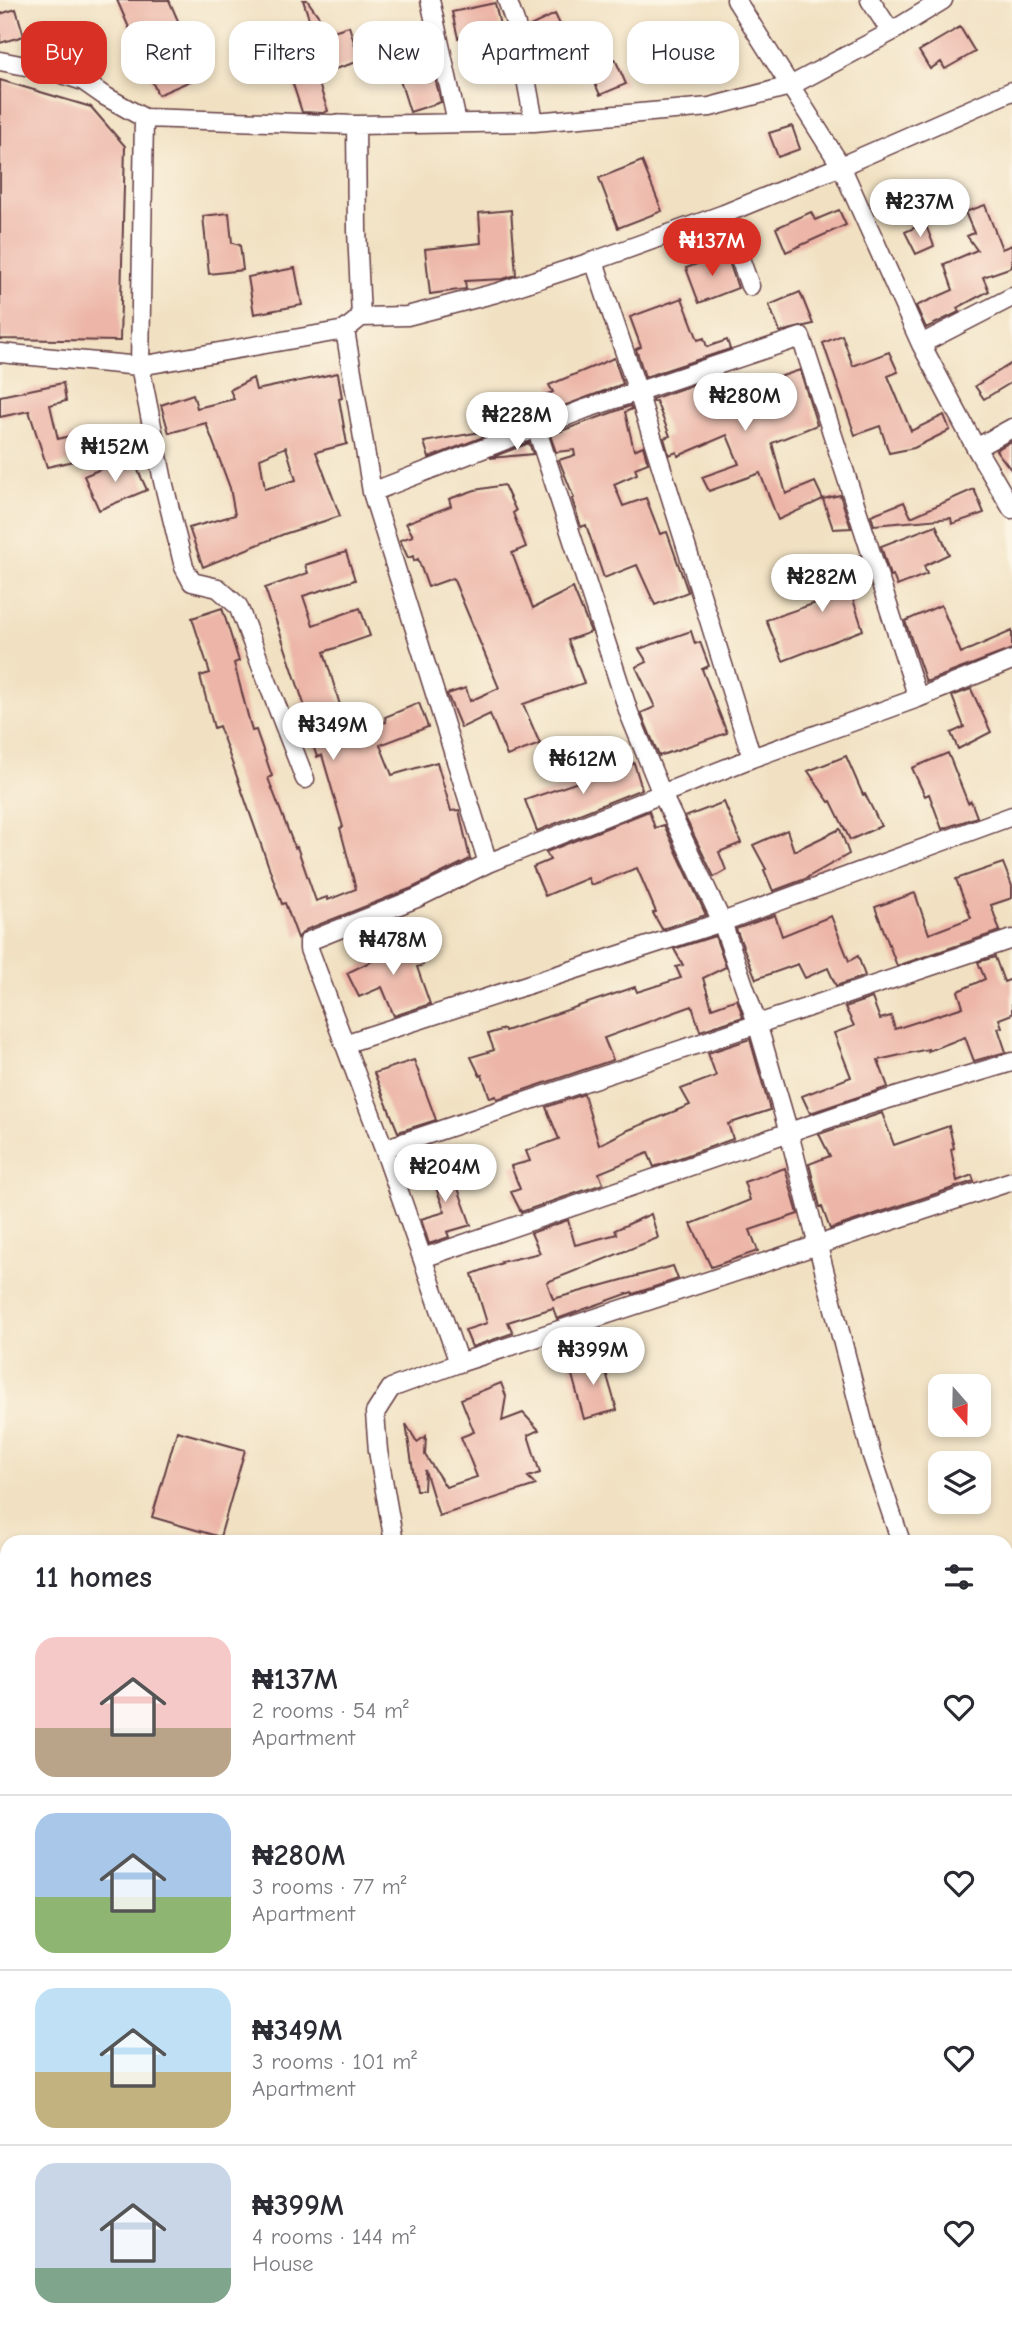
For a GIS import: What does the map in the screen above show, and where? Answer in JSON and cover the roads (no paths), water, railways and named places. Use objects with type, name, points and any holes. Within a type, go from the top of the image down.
[{"type":"street","points":[[430,0],[457,122]]},
{"type":"street","points":[[507,0],[516,25],[534,122]]},
{"type":"street","points":[[736,0],[841,166],[921,344],[1012,509]]},
{"type":"street","points":[[870,0],[891,32]]},
{"type":"street","points":[[0,61],[56,72],[83,81],[144,118],[356,125],[534,122],[710,107],[790,86],[891,32],[943,0]]},
{"type":"street","points":[[0,353],[139,366],[345,330],[361,317],[407,316],[496,293],[724,214],[1012,91]]},
{"type":"street","points":[[144,118],[139,366],[163,481],[184,566],[192,582],[218,588],[238,606],[305,779]]},
{"type":"street","points":[[356,125],[361,317]]},
{"type":"street","points":[[724,214],[750,286]]},
{"type":"street","points":[[594,261],[752,758]]},
{"type":"street","points":[[921,344],[1012,297]]},
{"type":"street","points":[[345,330],[372,492],[488,863]]},
{"type":"street","points":[[372,492],[537,430],[585,409],[801,337],[918,698]]},
{"type":"street","points":[[976,448],[1012,428]]},
{"type":"street","points":[[537,430],[629,713],[662,794],[722,922],[757,1023],[789,1133],[871,1453],[899,1535]]},
{"type":"street","points":[[459,1363],[384,1149],[309,949],[309,941],[417,898],[488,863],[752,758],[918,698],[1012,660]]},
{"type":"street","points":[[344,1044],[722,922],[1012,816]]},
{"type":"street","points":[[384,1149],[1012,939]]},
{"type":"street","points":[[423,1258],[865,1106],[1012,1062]]},
{"type":"street","points":[[393,1535],[378,1451],[375,1413],[391,1388],[459,1363],[1012,1181]]}]
